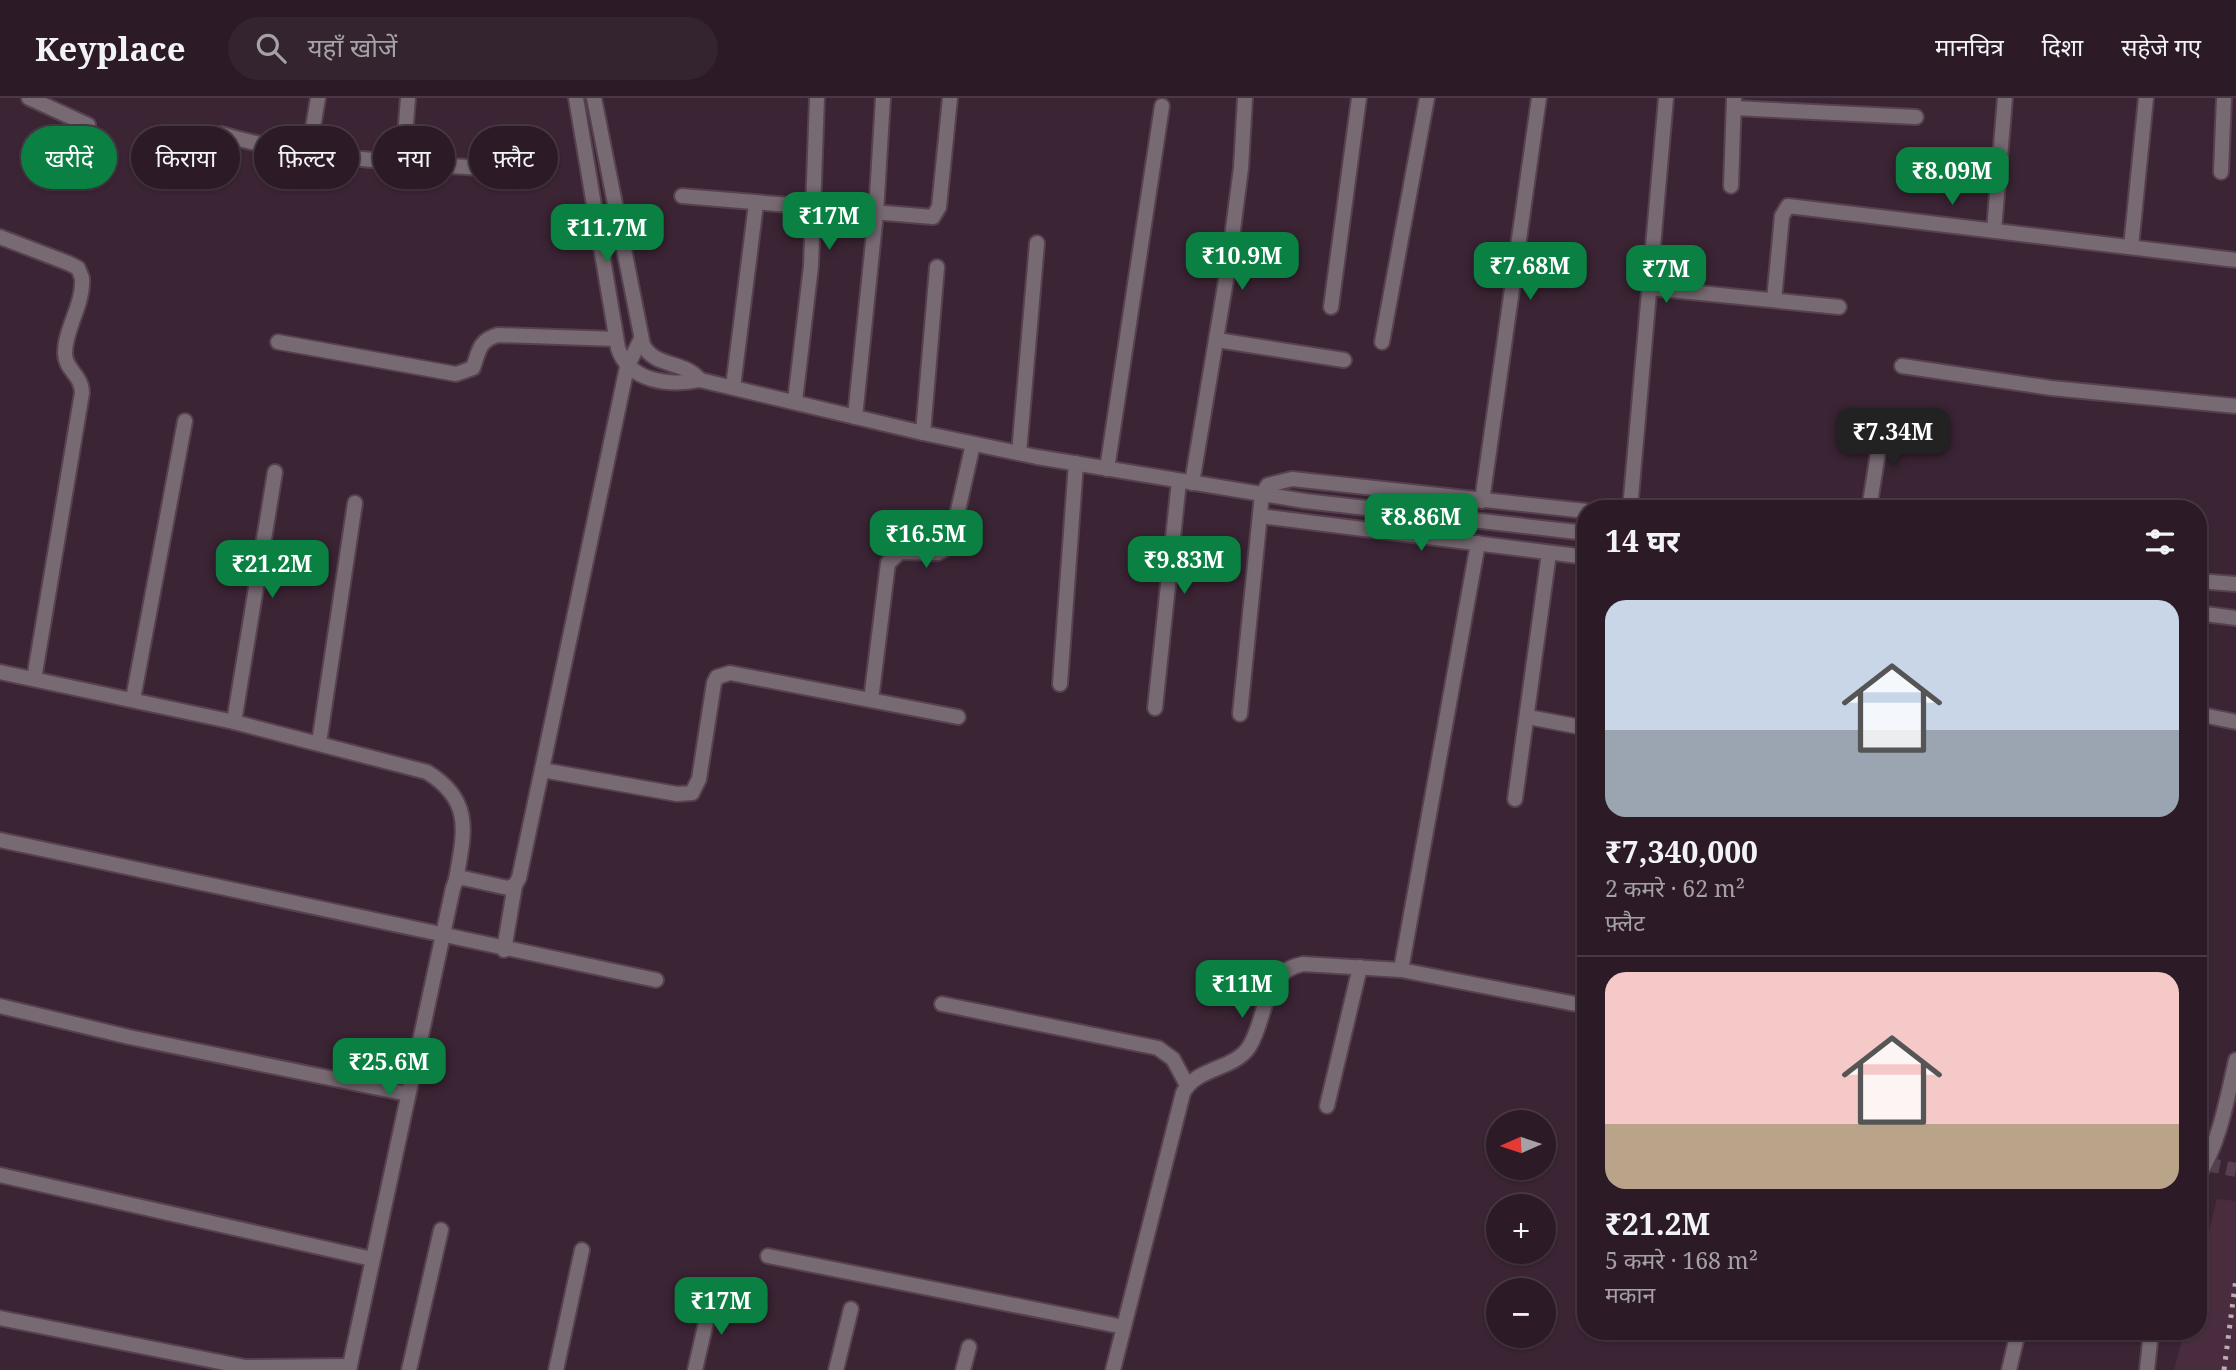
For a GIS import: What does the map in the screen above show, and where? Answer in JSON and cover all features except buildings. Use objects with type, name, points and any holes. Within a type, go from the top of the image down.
[{"type":"street","points":[[29,98],[88,125]]},
{"type":"street","points":[[313,126],[318,98]]},
{"type":"street","points":[[406,126],[408,98]]},
{"type":"street","points":[[576,98],[616,339],[627,367],[644,376],[668,382],[700,380],[973,444],[1107,469],[1305,501],[1577,532]]},
{"type":"street","points":[[594,98],[641,339],[652,358],[688,368],[700,380]]},
{"type":"street","points":[[795,401],[811,266],[817,98]]},
{"type":"street","points":[[855,417],[876,214],[883,98]]},
{"type":"street","points":[[681,196],[926,218],[937,213],[950,98]]},
{"type":"street","points":[[1155,708],[1185,482],[1217,340],[1241,168],[1245,98]]},
{"type":"street","points":[[1331,307],[1359,98]]},
{"type":"street","points":[[1382,342],[1427,98]]},
{"type":"street","points":[[1482,501],[1539,98]]},
{"type":"street","points":[[1631,500],[1666,98]]},
{"type":"street","points":[[1994,230],[2005,98]]},
{"type":"street","points":[[2131,247],[2146,98]]},
{"type":"street","points":[[2221,172],[2224,98]]},
{"type":"street","points":[[1731,186],[1734,103],[1916,117]]},
{"type":"street","points":[[1107,469],[1163,106]]},
{"type":"street","points":[[733,387],[756,204]]},
{"type":"street","points":[[1774,300],[1782,216],[1788,206],[2236,260]]},
{"type":"street","points":[[0,237],[78,268],[83,286],[65,352],[70,368],[78,375],[82,393],[34,679]]},
{"type":"street","points":[[1019,453],[1037,243]]},
{"type":"street","points":[[923,433],[937,267]]},
{"type":"street","points":[[1650,288],[1839,307]]},
{"type":"street","points":[[278,342],[456,374],[466,373],[473,368],[480,345],[487,338],[498,335],[616,339]]},
{"type":"street","points":[[504,950],[515,885],[519,878],[627,367],[641,339]]},
{"type":"street","points":[[1217,340],[1344,360]]},
{"type":"street","points":[[1902,366],[2051,388],[2236,406]]},
{"type":"street","points":[[133,699],[186,421]]},
{"type":"street","points":[[1870,500],[1883,422]]},
{"type":"street","points":[[872,700],[888,563],[900,552],[938,553],[950,546],[973,444]]},
{"type":"street","points":[[1060,684],[1076,463]]},
{"type":"street","points":[[234,722],[275,472]]},
{"type":"street","points":[[1240,713],[1262,494],[1268,485],[1292,479],[1577,510]]},
{"type":"street","points":[[319,743],[355,503]]},
{"type":"street","points":[[1260,516],[1577,556]]},
{"type":"street","points":[[1401,970],[1478,542]]},
{"type":"street","points":[[1515,799],[1549,552]]},
{"type":"street","points":[[2207,582],[2236,584]]},
{"type":"street","points":[[2207,614],[2236,618]]},
{"type":"street","points":[[0,672],[234,722],[427,772],[444,782],[460,806],[463,821],[456,880],[350,1368],[244,1367],[0,1318]]},
{"type":"street","points":[[542,770],[677,794],[692,793],[699,779],[714,683],[723,674],[747,675],[958,717]]},
{"type":"street","points":[[2207,716],[2236,722]]},
{"type":"street","points":[[1528,717],[1577,726]]},
{"type":"street","points":[[0,839],[442,937],[656,980]]},
{"type":"street","points":[[456,880],[483,881],[508,888],[515,885]]},
{"type":"street","points":[[1187,1085],[1247,1050],[1255,1037],[1270,988],[1278,975],[1289,967],[1323,964],[1401,970],[1577,1004]]},
{"type":"street","points":[[1327,1106],[1360,967]]},
{"type":"street","points":[[942,1004],[1158,1048],[1173,1059],[1187,1085],[1113,1370]]},
{"type":"street","points":[[0,1006],[129,1037],[408,1094]]},
{"type":"street","points":[[2207,1149],[2236,1060]]},
{"type":"street","points":[[0,1175],[372,1259]]},
{"type":"street","points":[[409,1370],[441,1230]]},
{"type":"street","points":[[556,1370],[582,1250]]},
{"type":"street","points":[[768,1256],[1124,1327]]},
{"type":"street","points":[[695,1370],[712,1296]]},
{"type":"street","points":[[836,1370],[851,1309]]},
{"type":"street","points":[[2009,1370],[2016,1340]]},
{"type":"street","points":[[2147,1370],[2149,1340]]},
{"type":"street","points":[[963,1370],[969,1347]]},
{"type":"shaded area","points":[[2217,1199],[2236,1201],[2236,1370],[2174,1370],[2182,1340],[2207,1340],[2207,1239]]},
{"type":"tunnel","points":[[2207,1164],[2236,1170]]},
{"type":"railway","points":[[2224,1370],[2236,1278]]}]
